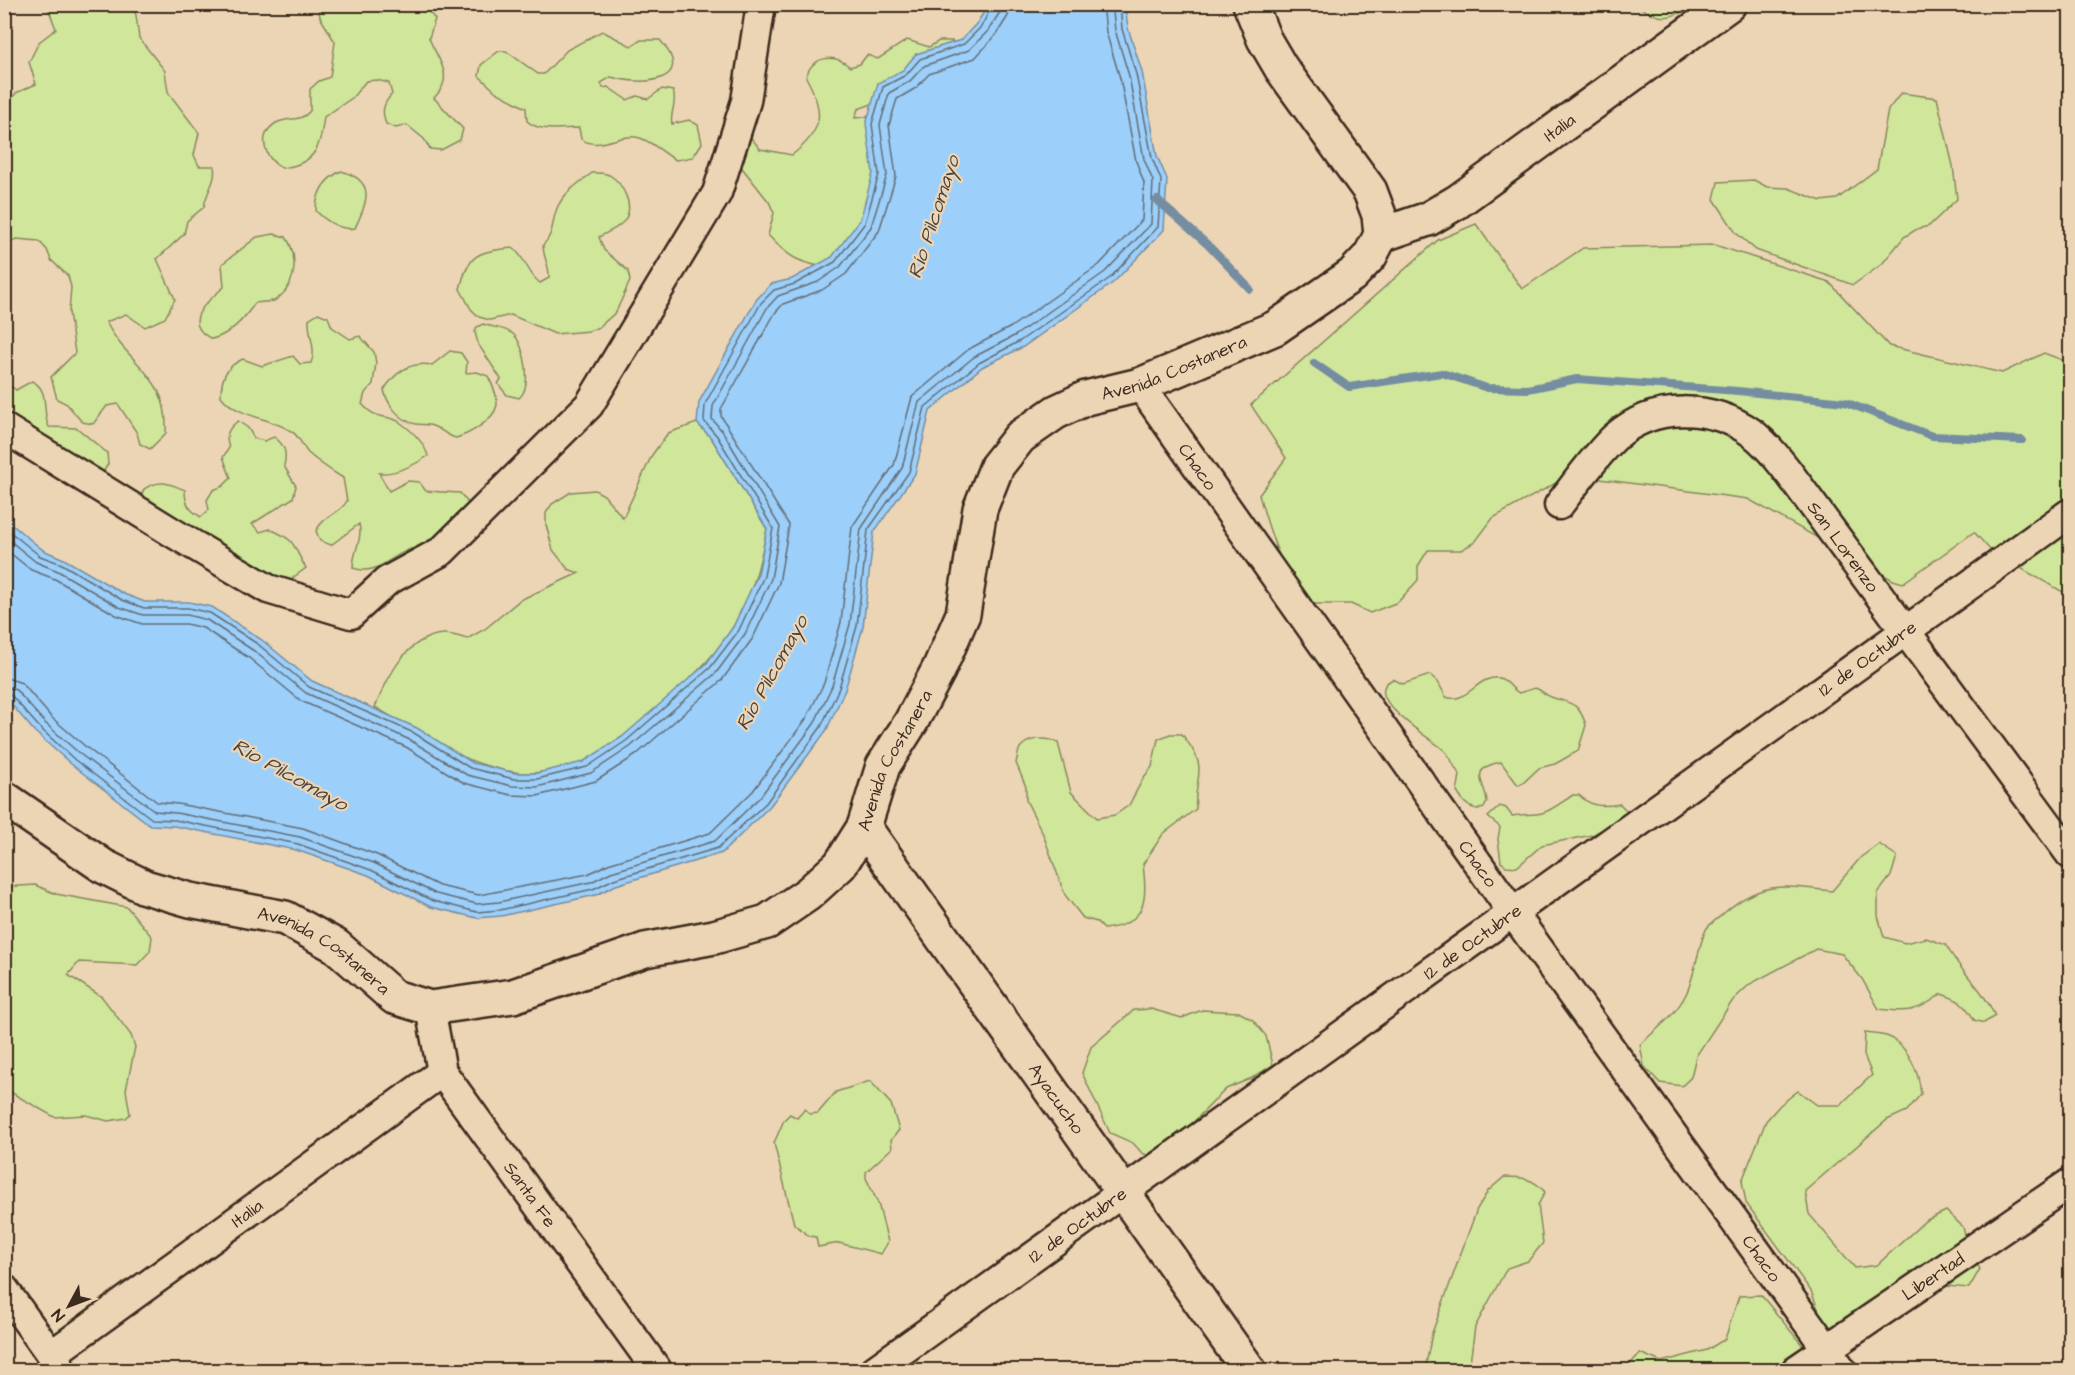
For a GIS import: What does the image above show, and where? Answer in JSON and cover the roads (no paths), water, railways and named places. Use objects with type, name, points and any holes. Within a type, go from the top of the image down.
[{"type":"street","points":[[4,428],[268,589],[351,614],[387,580],[442,551],[589,405],[717,193],[746,101],[761,4]]},
{"type":"street","points":[[1250,4],[1264,39],[1281,68],[1370,191],[1379,215],[1381,235]]},
{"type":"street","name":"Italia","points":[[1381,235],[1428,219],[1457,202],[1729,4]]},
{"type":"street","name":"Avenida Costanera","points":[[4,798],[103,866],[145,888],[190,900],[285,918],[336,946],[394,997],[430,1008],[513,996],[645,950],[714,937],[767,922],[808,894],[840,865],[864,826],[883,766],[929,687],[963,614],[980,509],[997,466],[1020,437],[1056,412],[1086,398],[1140,385],[1275,328],[1352,275],[1370,256],[1381,235]]},
{"type":"street","name":"Chaco","points":[[1140,385],[1513,913],[1834,1360]]},
{"type":"street","name":"San Lorenzo","points":[[1559,505],[1616,437],[1658,412],[1694,412],[1728,422],[1750,432],[1761,440],[1784,467],[1908,630],[2070,854]]},
{"type":"street","name":"12 de Octubre","points":[[875,1371],[2070,513]]},
{"type":"street","name":"Ayacucho","points":[[864,826],[1249,1371]]},
{"type":"street","name":"Santa Fe","points":[[430,1008],[442,1072],[657,1371]]},
{"type":"street","name":"Italia","points":[[56,1363],[442,1072]]},
{"type":"street","name":"Libertad","points":[[1796,1371],[1834,1360],[2070,1183]]},
{"type":"street","points":[[4,1289],[56,1363]]},
{"type":"water","name":"Río Pilcomayo","points":[[989,4],[1125,5],[1128,28],[1142,72],[1157,156],[1167,179],[1164,230],[1114,282],[1023,347],[982,367],[930,411],[915,474],[874,532],[863,627],[845,690],[826,731],[770,806],[722,853],[616,885],[596,895],[501,916],[477,918],[431,907],[368,875],[296,850],[174,826],[150,825],[71,764],[35,732],[5,697],[5,519],[43,550],[64,559],[124,594],[145,602],[189,602],[212,607],[262,640],[312,681],[417,728],[473,763],[515,773],[537,773],[583,762],[622,737],[706,664],[733,627],[758,574],[767,529],[712,439],[697,423],[699,402],[756,300],[771,284],[792,279],[832,257],[860,220],[873,173],[866,124],[878,83],[903,70],[916,54],[961,40],[977,23]]},
{"type":"waterway","points":[[1157,200],[1208,245],[1250,289]]},
{"type":"waterway","points":[[1314,363],[1349,387],[1442,373],[1487,388],[1528,389],[1577,379],[1738,391],[1845,402],[1932,436],[2022,440]]}]
